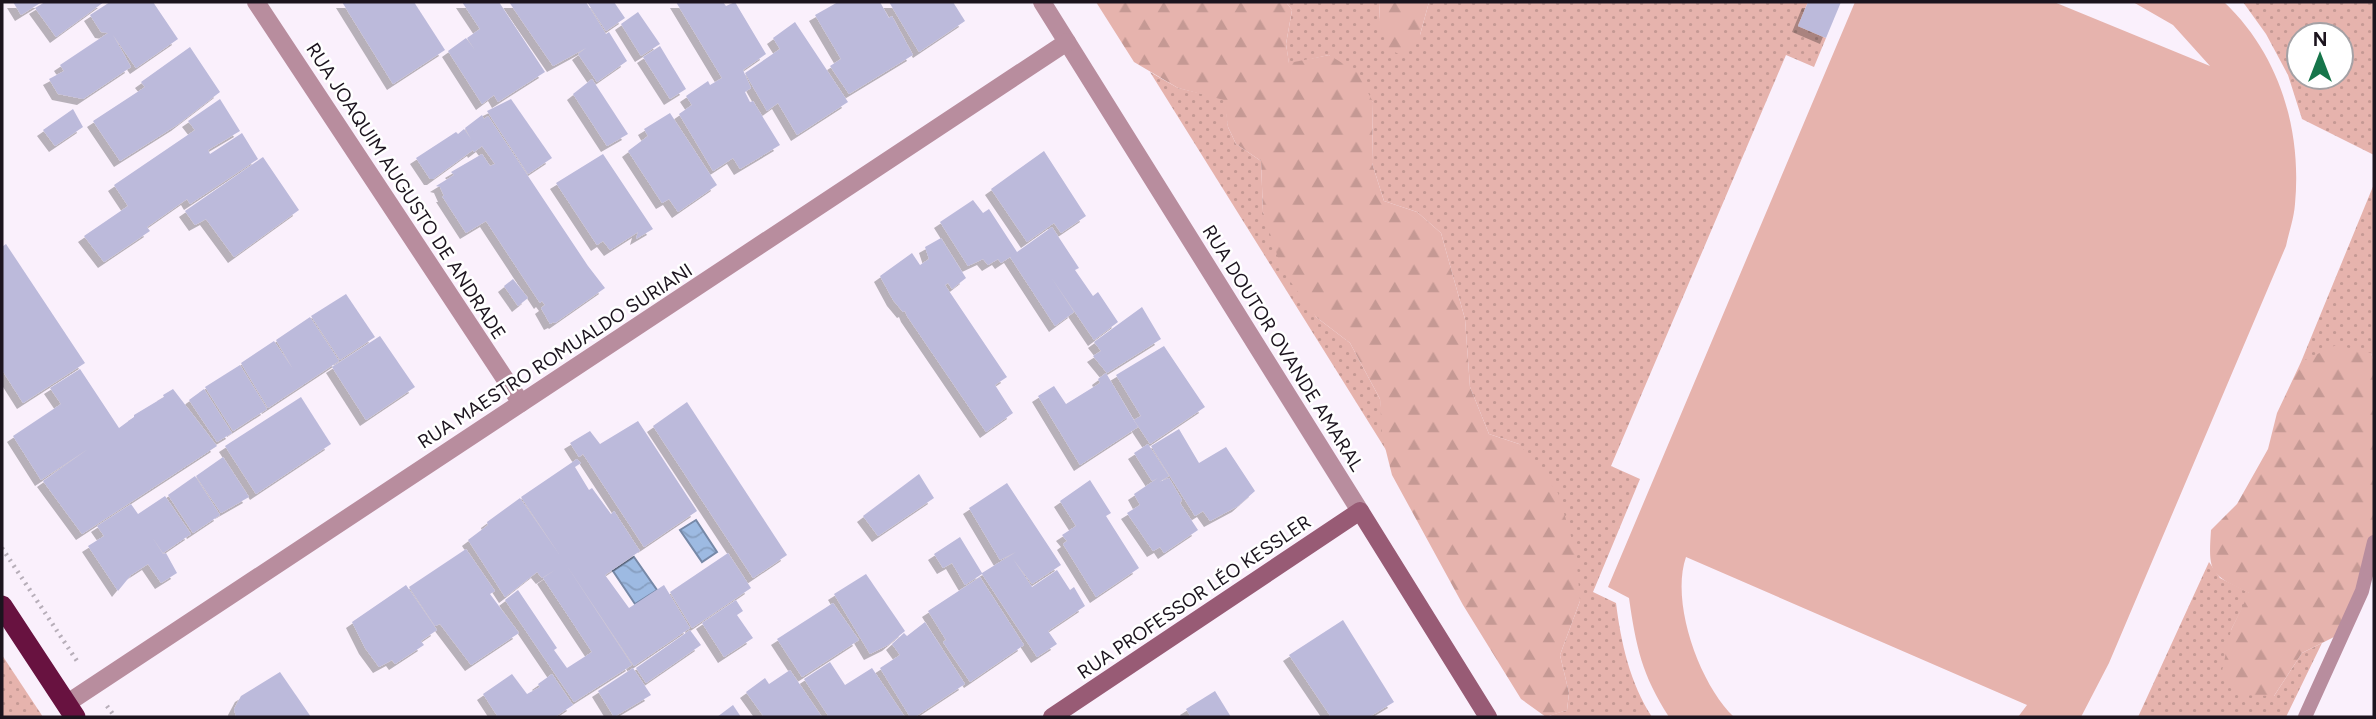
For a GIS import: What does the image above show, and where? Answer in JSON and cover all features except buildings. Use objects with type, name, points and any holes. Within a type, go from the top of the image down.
[{"type":"highway","points":[[2,606],[71,710]]},
{"type":"street","name":"RUA JOAQUIM AUGUSTO DE ANDRADE","points":[[256,2],[521,403]]},
{"type":"street","name":"RUA DOUTOR OVANDE AMARAL","points":[[1042,2],[1488,717]]},
{"type":"street","name":"RUA MAESTRO ROMUALDO SURIANI","points":[[71,710],[521,403],[1067,43]]},
{"type":"street","name":"RUA PROFESSOR LÉO KESSLER","points":[[1052,717],[1360,511]]},
{"type":"lane","points":[[2305,717],[2362,591],[2374,542]]},
{"type":"path","points":[[2,548],[72,652]]},
{"type":"green space","points":[[1096,2],[1286,2],[1292,10],[1286,44],[1289,63],[1329,55],[1357,72],[1373,102],[1372,163],[1384,201],[1417,212],[1441,233],[1465,319],[1470,387],[1489,434],[1519,444],[1558,493],[1576,553],[1580,601],[1560,655],[1569,693],[1567,710],[1546,717],[1521,699],[1463,605],[1392,475],[1382,435],[1380,399],[1350,343],[1316,317],[1282,270],[1263,212],[1261,161],[1236,144],[1228,127],[1224,100],[1178,88],[1134,62]]},
{"type":"green space","points":[[1286,2],[1380,2],[1379,20],[1420,35],[1429,2],[1808,2],[1798,26],[1826,38],[1814,67],[1786,55],[1611,466],[1640,479],[1593,592],[1616,603],[1628,662],[1644,704],[1652,717],[1552,717],[1551,715],[1567,710],[1569,693],[1560,655],[1580,601],[1519,444],[1489,434],[1470,387],[1465,319],[1441,233],[1417,212],[1384,201],[1372,163],[1373,102],[1329,55],[1289,64],[1286,44],[1292,10]]},
{"type":"green space","points":[[1380,2],[1429,2],[1420,35],[1401,55],[1388,49],[1379,20]]},
{"type":"green space","points":[[1855,2],[2054,2],[2210,66],[2173,25],[2133,2],[2224,2],[2259,45],[2283,94],[2295,148],[2296,176],[2294,209],[2286,246],[2109,663],[2081,717],[2018,717],[2027,705],[1686,557],[1682,597],[1691,642],[1710,685],[1734,717],[1669,717],[1646,674],[1634,631],[1629,598],[1608,587]]},
{"type":"green space","points":[[2243,2],[2374,2],[2374,155],[2302,119],[2293,91],[2355,91],[2355,21],[2285,21],[2285,69],[2266,34]]},
{"type":"green space","points":[[1150,72],[1178,88],[1225,99],[1228,127],[1236,144],[1261,161],[1263,212],[1316,317],[1350,343],[1380,399],[1386,450]]},
{"type":"green space","points":[[2374,184],[2374,362],[2371,353],[2301,362]]},
{"type":"green space","points":[[2336,345],[2371,353],[2374,362],[2374,576],[2367,580],[2334,637],[2302,653],[2274,696],[2236,695],[2222,671],[2231,630],[2249,593],[2214,571],[2210,556],[2211,530],[2237,504],[2268,449],[2277,413],[2301,362]]},
{"type":"green space","points":[[2209,562],[2220,578],[2250,593],[2231,630],[2274,696],[2302,653],[2322,643],[2286,717],[2138,717]]},
{"type":"green space","points":[[2,655],[43,717],[2,717]]},
{"type":"water","points":[[696,520],[717,552],[702,562],[680,530]]},
{"type":"water","points":[[634,557],[657,590],[635,604],[613,571]]}]
